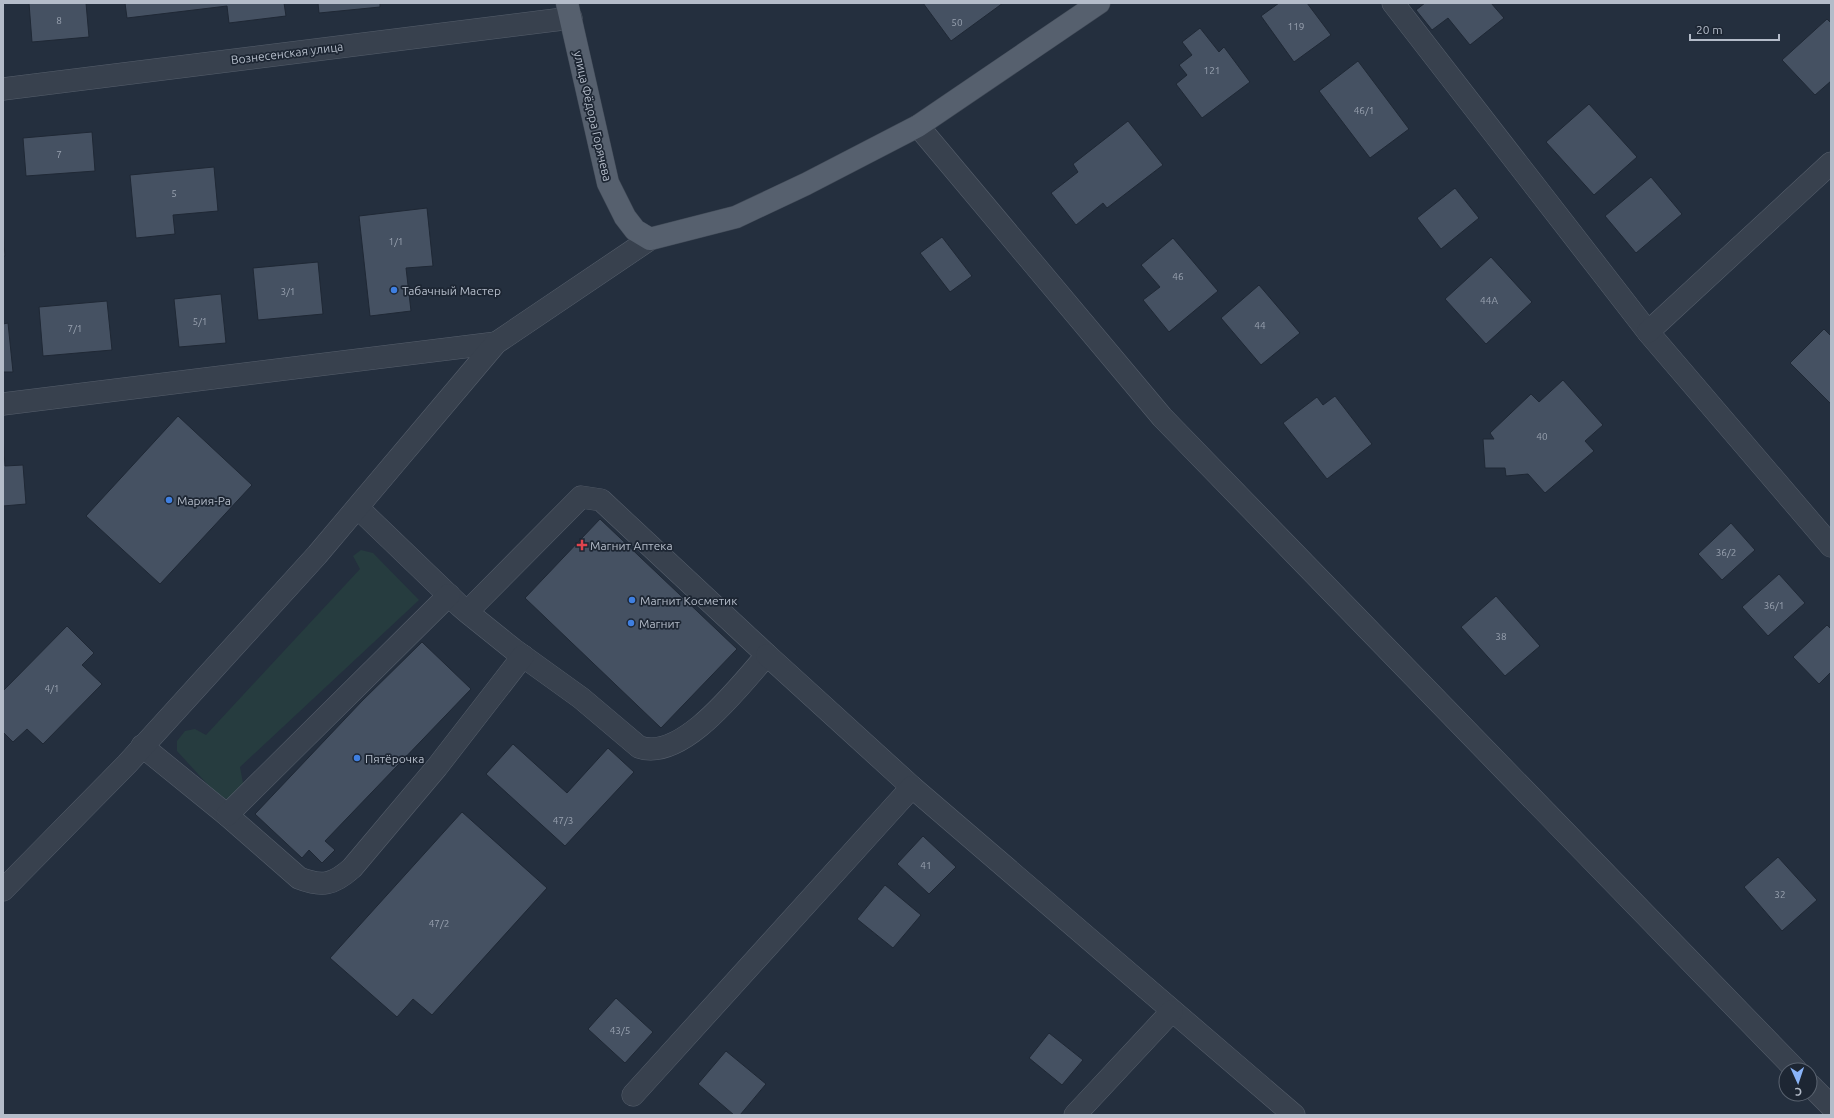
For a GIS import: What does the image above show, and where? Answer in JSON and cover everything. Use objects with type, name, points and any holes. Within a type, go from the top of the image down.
[{"type":"main road","points":[[650,239],[736,217],[806,184],[918,126],[1099,3]]},
{"type":"main road","name":"улица Фёдора Горячева","points":[[569,10],[608,183],[625,217],[635,230],[650,239]]},
{"type":"street","points":[[1393,3],[1648,332],[1831,546]]},
{"type":"street","name":"Вознесенская улица","points":[[3,89],[569,10]]},
{"type":"street","points":[[918,126],[1162,417],[1788,1062]]},
{"type":"street","points":[[1648,332],[1831,163]]},
{"type":"street","points":[[3,890],[127,764],[358,508],[496,343],[650,239]]},
{"type":"street","points":[[3,404],[496,343]]},
{"type":"street","points":[[467,612],[581,497],[601,500],[767,655],[912,786],[1294,1115]]},
{"type":"street","points":[[358,508],[467,612],[523,656],[581,698],[632,743],[646,750],[667,747],[678,743],[716,712],[767,655]]},
{"type":"street","points":[[227,815],[449,595]]},
{"type":"street","points":[[142,746],[227,815],[299,878],[313,883],[326,884],[340,879],[352,868],[437,767],[523,656]]},
{"type":"street","points":[[633,1095],[912,786]]},
{"type":"street","points":[[1075,1115],[1172,1011]]},
{"type":"street","points":[[1818,1093],[1831,1106]]},
{"type":"green space","points":[[361,550],[373,553],[419,600],[240,767],[243,783],[230,799],[220,798],[177,751],[177,741],[185,731],[195,729],[206,735],[360,569],[353,556]]},
{"type":"building","points":[[29,3],[86,3],[89,37],[32,42]]},
{"type":"building","points":[[125,3],[284,3],[286,16],[229,23],[227,6],[127,18]]},
{"type":"building","points":[[318,3],[380,3],[380,7],[319,13]]},
{"type":"building","points":[[923,3],[1003,3],[951,41]]},
{"type":"building","points":[[1279,3],[1307,3],[1331,35],[1294,62],[1261,16]]},
{"type":"building","points":[[1425,3],[1491,3],[1504,18],[1470,45],[1448,18],[1432,30],[1416,10]]},
{"type":"building","points":[[1827,19],[1831,23],[1831,81],[1815,95],[1782,60]]},
{"type":"building","points":[[1200,28],[1219,52],[1224,47],[1250,82],[1202,118],[1176,84],[1187,75],[1179,65],[1192,55],[1182,42]]},
{"type":"building","points":[[1358,61],[1409,129],[1370,158],[1319,91]]},
{"type":"building","points":[[1589,104],[1637,157],[1594,195],[1546,142]]},
{"type":"building","points":[[1128,121],[1163,165],[1107,208],[1103,203],[1076,225],[1051,193],[1078,172],[1073,164]]},
{"type":"building","points":[[92,132],[95,171],[26,176],[23,138]]},
{"type":"building","points":[[214,167],[218,211],[173,215],[175,234],[136,238],[130,175]]},
{"type":"building","points":[[1651,177],[1682,214],[1636,253],[1605,216]]},
{"type":"building","points":[[1455,188],[1479,218],[1441,249],[1417,218]]},
{"type":"building","points":[[427,208],[433,266],[406,268],[411,311],[370,316],[359,216]]},
{"type":"building","points":[[3,231],[5,256],[3,256]]},
{"type":"building","points":[[942,237],[972,276],[950,292],[920,253]]},
{"type":"building","points":[[1173,238],[1218,291],[1169,332],[1143,300],[1160,287],[1141,265]]},
{"type":"building","points":[[1491,257],[1532,302],[1486,344],[1445,299]]},
{"type":"building","points":[[318,262],[323,314],[258,320],[253,268]]},
{"type":"building","points":[[1259,285],[1300,333],[1261,365],[1221,318]]},
{"type":"building","points":[[221,294],[226,343],[179,347],[174,299]]},
{"type":"building","points":[[107,301],[112,350],[43,356],[39,307]]},
{"type":"building","points":[[8,323],[13,372],[3,372],[3,324]]},
{"type":"building","points":[[1824,329],[1831,336],[1831,404],[1790,363]]},
{"type":"building","points":[[1563,380],[1603,425],[1585,441],[1594,451],[1545,493],[1528,474],[1506,476],[1505,468],[1485,468],[1483,439],[1494,439],[1490,433],[1531,394],[1539,402]]},
{"type":"building","points":[[1335,396],[1372,444],[1327,479],[1283,423],[1317,397],[1323,405]]},
{"type":"building","name":"Мария-Ра","points":[[178,416],[252,485],[160,584],[86,516]]},
{"type":"building","points":[[3,437],[5,466],[23,465],[26,504],[3,506]]},
{"type":"building","name":"Магнит","points":[[600,519],[737,649],[661,728],[525,598]]},
{"type":"building","points":[[1731,523],[1755,550],[1722,580],[1698,554]]},
{"type":"building","points":[[1779,574],[1805,603],[1768,636],[1742,607]]},
{"type":"building","points":[[1496,596],[1540,646],[1505,676],[1461,627]]},
{"type":"building","points":[[1827,625],[1831,629],[1831,672],[1819,684],[1793,657]]},
{"type":"building","points":[[67,626],[94,653],[82,665],[102,684],[43,744],[27,729],[13,742],[3,732],[3,691]]},
{"type":"building","name":"Пятёрочка","points":[[422,642],[471,689],[325,841],[335,850],[322,863],[309,850],[302,858],[255,814],[362,701]]},
{"type":"building","points":[[513,744],[567,793],[608,748],[634,772],[565,846],[486,774]]},
{"type":"building","points":[[462,812],[547,888],[432,1015],[413,999],[397,1017],[330,958]]},
{"type":"building","points":[[923,836],[956,867],[929,894],[897,864]]},
{"type":"building","points":[[1778,857],[1817,900],[1782,931],[1744,887]]},
{"type":"building","points":[[885,885],[921,915],[893,948],[857,919]]},
{"type":"building","points":[[616,998],[653,1032],[625,1063],[588,1029]]},
{"type":"building","points":[[1049,1033],[1083,1060],[1062,1085],[1029,1058]]},
{"type":"building","points":[[726,1051],[766,1084],[740,1115],[734,1115],[698,1084]]},
{"type":"place","name":"Табачный Мастер","points":[[394,290]]},
{"type":"place","name":"Мария-Ра","points":[[169,500]]},
{"type":"place","name":"Магнит Аптека","points":[[582,545]]},
{"type":"place","name":"Магнит Косметик","points":[[632,600]]},
{"type":"place","name":"Магнит","points":[[631,623]]},
{"type":"place","name":"Пятёрочка","points":[[357,758]]}]
